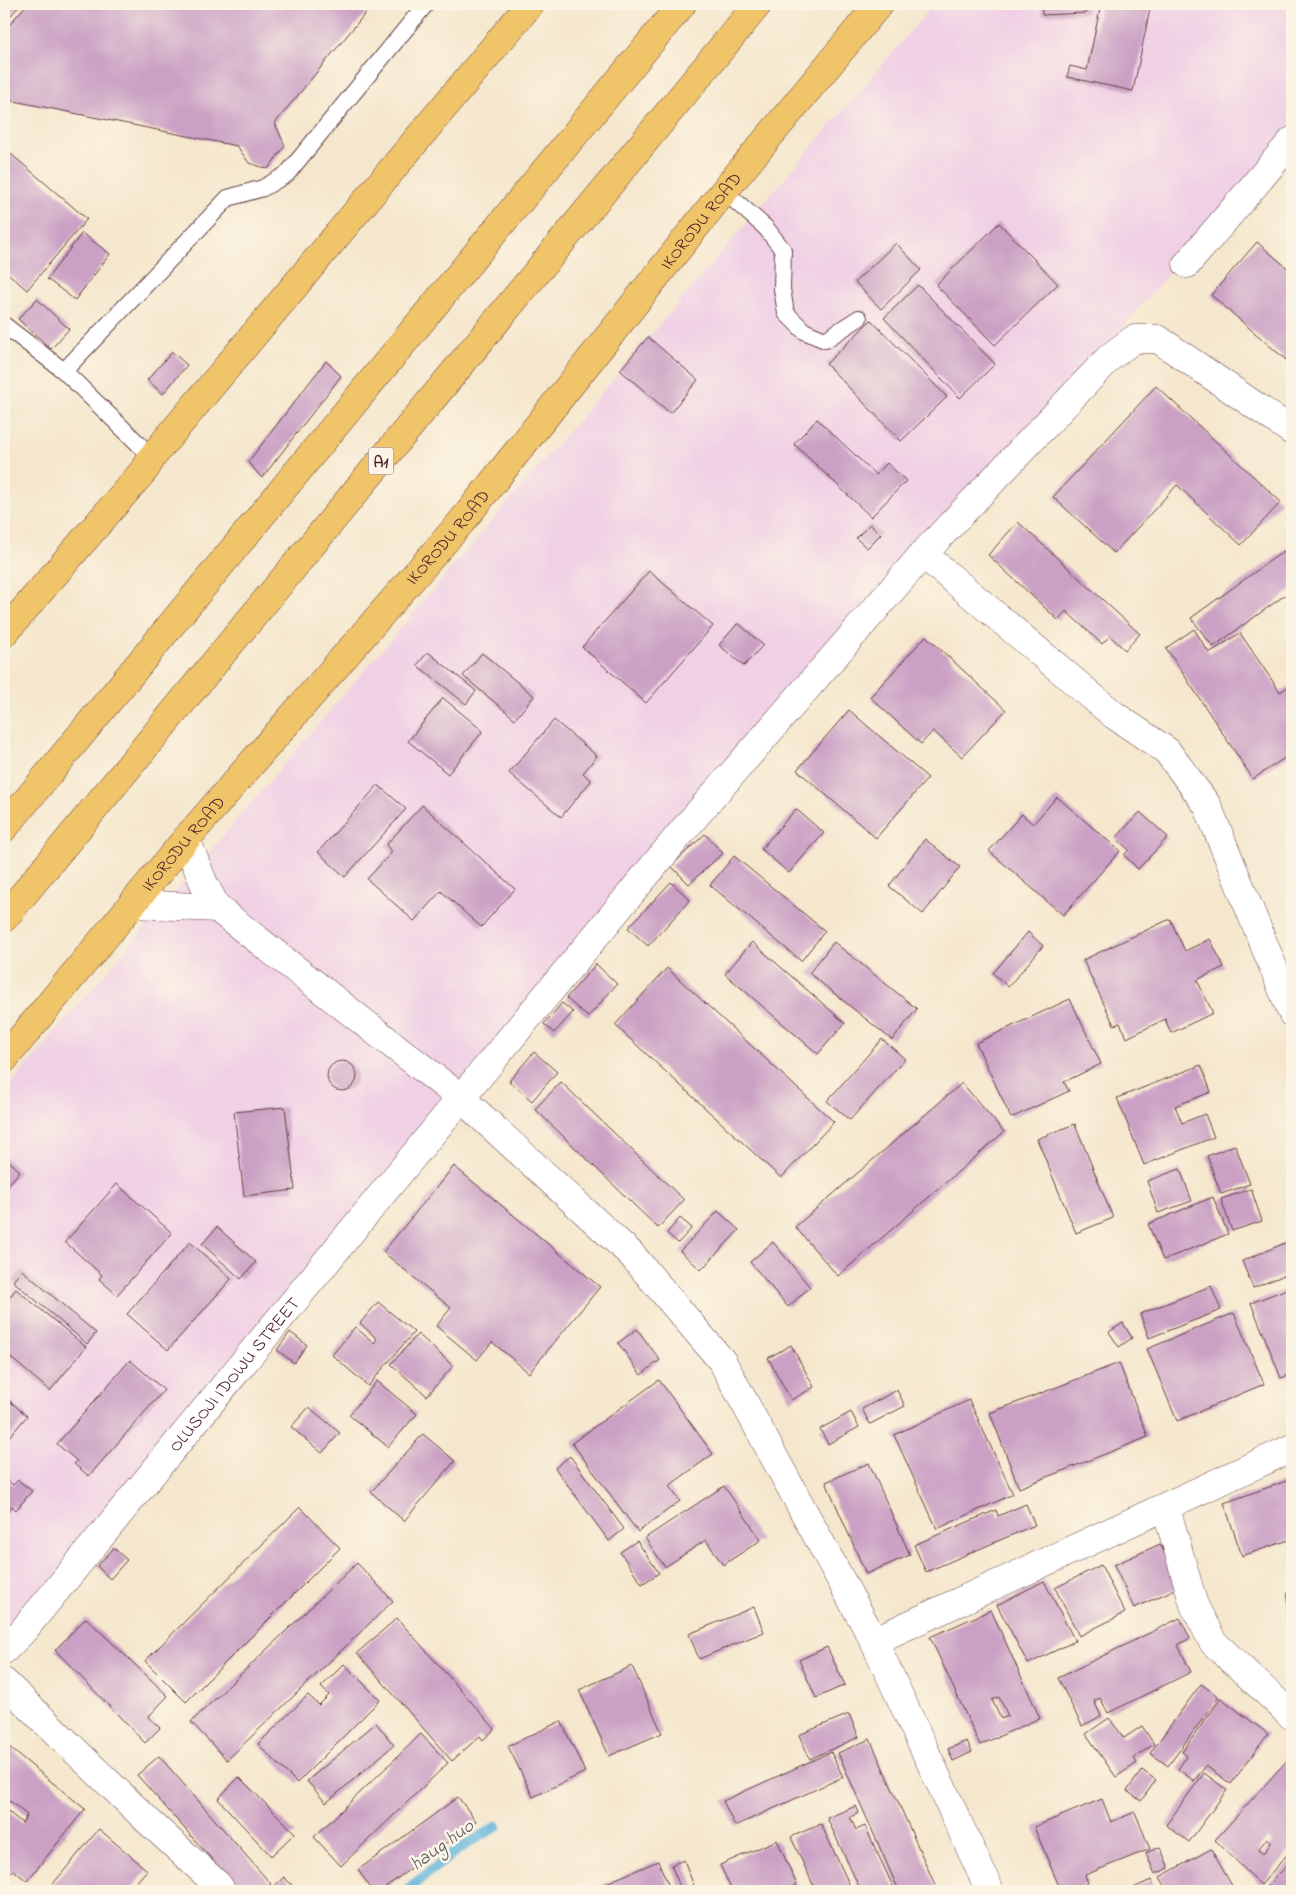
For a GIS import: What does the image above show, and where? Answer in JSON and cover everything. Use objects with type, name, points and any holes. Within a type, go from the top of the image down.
[{"type":"main road","points":[[4,633],[146,468],[152,457],[530,4]]},
{"type":"main road","points":[[4,828],[682,4]]},
{"type":"main road","name":"A1","points":[[4,918],[758,4]]},
{"type":"main road","name":"IKORODU ROAD","points":[[4,1059],[186,839],[463,520],[724,191],[879,4]]},
{"type":"street","points":[[1186,264],[1292,141]]},
{"type":"street","name":"OLUSOJI IDOWU STREET","points":[[4,1650],[34,1617],[686,827],[923,554],[1110,357],[1134,339],[1158,340],[1292,431]]},
{"type":"street","points":[[923,554],[1114,715],[1167,751],[1207,805],[1292,1013]]},
{"type":"street","points":[[186,839],[204,884],[217,908],[461,1098],[631,1254],[722,1361],[874,1641],[990,1891]]},
{"type":"street","points":[[133,904],[217,908]]},
{"type":"street","points":[[874,1641],[1166,1508],[1292,1448]]},
{"type":"street","points":[[1166,1508],[1194,1605],[1213,1642],[1292,1716]]},
{"type":"street","points":[[4,1682],[217,1884],[222,1891]]},
{"type":"lane","points":[[64,371],[228,198],[263,188],[287,174],[426,4]]},
{"type":"lane","points":[[724,191],[766,228],[783,250],[782,290],[786,313],[804,331],[825,340],[858,318]]},
{"type":"lane","points":[[4,325],[64,371],[152,457]]},
{"type":"shaded area","points":[[934,4],[1292,4],[1292,128],[803,703],[4,1656],[4,1092]]},
{"type":"building","points":[[4,4],[21,4],[4,23]]},
{"type":"building","points":[[27,4],[373,4],[275,123],[285,146],[268,169],[249,163],[237,146],[4,99],[4,31]]},
{"type":"building","points":[[1042,4],[1086,4],[1087,13],[1042,15]]},
{"type":"building","points":[[1101,4],[1151,4],[1133,91],[1067,77],[1070,66],[1087,70]]},
{"type":"building","points":[[4,148],[87,219],[27,290],[4,270]]},
{"type":"building","points":[[999,223],[1058,284],[995,345],[936,285]]},
{"type":"building","points":[[82,233],[110,254],[75,300],[47,279]]},
{"type":"building","points":[[1257,242],[1292,272],[1292,365],[1211,295]]},
{"type":"building","points":[[896,243],[921,270],[881,309],[855,282]]},
{"type":"building","points":[[918,285],[995,364],[960,398],[884,318]]},
{"type":"building","points":[[37,299],[69,329],[51,349],[18,319]]},
{"type":"building","points":[[871,320],[947,397],[901,441],[826,364]]},
{"type":"building","points":[[648,337],[698,380],[670,413],[620,370]]},
{"type":"building","points":[[172,352],[187,365],[163,394],[147,380]]},
{"type":"building","points":[[326,361],[341,376],[262,478],[248,462]]},
{"type":"building","points":[[1156,386],[1281,502],[1241,545],[1177,485],[1114,553],[1053,497]]},
{"type":"building","points":[[817,419],[876,475],[887,463],[906,481],[871,517],[794,444]]},
{"type":"building","points":[[1018,522],[1140,634],[1125,650],[1110,636],[1102,644],[1066,611],[1058,620],[988,555]]},
{"type":"building","points":[[870,524],[881,534],[867,548],[856,538]]},
{"type":"building","points":[[1292,545],[1292,590],[1213,647],[1191,618]]},
{"type":"building","points":[[649,571],[713,626],[646,703],[582,647]]},
{"type":"building","points":[[738,623],[763,645],[744,666],[719,645]]},
{"type":"building","points":[[1194,629],[1209,653],[1240,633],[1280,692],[1292,684],[1292,753],[1253,779],[1166,648]]},
{"type":"building","points":[[926,636],[1006,710],[962,757],[933,731],[921,744],[870,697]]},
{"type":"building","points":[[428,652],[476,691],[466,704],[417,665]]},
{"type":"building","points":[[482,653],[534,696],[515,719],[463,676]]},
{"type":"building","points":[[443,698],[483,731],[448,774],[408,741]]},
{"type":"building","points":[[849,710],[928,778],[876,838],[797,770]]},
{"type":"building","points":[[554,720],[597,756],[583,773],[591,781],[561,817],[509,773]]},
{"type":"building","points":[[378,785],[406,809],[345,877],[318,852]]},
{"type":"building","points":[[1057,797],[1120,851],[1063,915],[989,851],[1022,814],[1033,824]]},
{"type":"building","points":[[422,805],[515,889],[481,927],[441,891],[414,921],[367,879],[392,852],[386,845]]},
{"type":"building","points":[[796,809],[824,833],[789,873],[761,849]]},
{"type":"building","points":[[1140,812],[1168,837],[1138,869],[1124,855],[1129,850],[1116,838]]},
{"type":"building","points":[[705,834],[723,853],[689,884],[671,866]]},
{"type":"building","points":[[925,839],[960,867],[923,914],[889,886]]},
{"type":"building","points":[[734,856],[825,931],[801,961],[710,885]]},
{"type":"building","points":[[671,882],[690,900],[648,946],[628,928]]},
{"type":"building","points":[[1170,919],[1185,951],[1210,939],[1224,967],[1197,980],[1213,1013],[1171,1033],[1165,1019],[1127,1038],[1120,1023],[1114,1025],[1083,960]]},
{"type":"building","points":[[1028,932],[1043,946],[1008,987],[993,973]]},
{"type":"building","points":[[752,942],[845,1023],[818,1054],[725,974]]},
{"type":"building","points":[[834,942],[917,1009],[892,1040],[809,973]]},
{"type":"building","points":[[596,964],[617,984],[588,1017],[566,998]]},
{"type":"building","points":[[667,968],[834,1122],[781,1178],[615,1025]]},
{"type":"building","points":[[1070,999],[1101,1064],[1064,1082],[1069,1091],[1011,1118],[976,1043]]},
{"type":"building","points":[[562,1003],[573,1012],[554,1033],[544,1024]]},
{"type":"building","points":[[882,1039],[905,1059],[850,1120],[827,1101]]},
{"type":"building","points":[[534,1052],[557,1072],[532,1101],[509,1081]]},
{"type":"building","points":[[342,1061],[353,1065],[357,1076],[353,1087],[342,1091],[331,1087],[327,1076],[331,1065]]},
{"type":"building","points":[[1201,1065],[1211,1092],[1175,1106],[1182,1123],[1205,1114],[1214,1137],[1144,1165],[1117,1098]]},
{"type":"building","points":[[561,1082],[684,1200],[658,1228],[535,1109]]},
{"type":"building","points":[[962,1083],[1004,1132],[838,1276],[795,1227]]},
{"type":"building","points":[[285,1107],[295,1190],[244,1196],[234,1112]]},
{"type":"building","points":[[1075,1124],[1113,1218],[1076,1233],[1037,1139]]},
{"type":"building","points":[[1235,1145],[1250,1184],[1221,1194],[1207,1156]]},
{"type":"building","points":[[4,1157],[20,1171],[4,1190]]},
{"type":"building","points":[[454,1166],[600,1287],[529,1373],[492,1342],[477,1360],[436,1326],[451,1308],[383,1252]]},
{"type":"building","points":[[1180,1169],[1192,1201],[1158,1213],[1147,1181]]},
{"type":"building","points":[[117,1184],[172,1233],[117,1295],[99,1279],[102,1275],[65,1242]]},
{"type":"building","points":[[1251,1189],[1262,1221],[1232,1231],[1221,1199]]},
{"type":"building","points":[[1213,1197],[1228,1234],[1163,1260],[1148,1224]]},
{"type":"building","points":[[718,1211],[739,1230],[701,1270],[680,1251]]},
{"type":"building","points":[[680,1218],[692,1228],[678,1243],[667,1233]]},
{"type":"building","points":[[217,1227],[256,1262],[241,1279],[202,1244]]},
{"type":"building","points":[[1292,1240],[1292,1272],[1253,1288],[1242,1261]]},
{"type":"building","points":[[190,1242],[231,1279],[168,1350],[127,1314]]},
{"type":"building","points":[[773,1242],[810,1287],[788,1307],[750,1262]]},
{"type":"building","points":[[22,1270],[96,1333],[87,1344],[13,1281]]},
{"type":"building","points":[[1211,1286],[1221,1310],[1149,1338],[1140,1314]]},
{"type":"building","points":[[1292,1287],[1292,1374],[1281,1378],[1251,1303]]},
{"type":"building","points":[[16,1289],[86,1347],[50,1391],[4,1352],[4,1304]]},
{"type":"building","points":[[378,1302],[414,1332],[368,1386],[332,1355],[355,1327],[374,1343],[377,1339],[360,1323]]},
{"type":"building","points":[[1234,1313],[1264,1384],[1177,1421],[1147,1349]]},
{"type":"building","points":[[1123,1323],[1132,1338],[1119,1347],[1109,1332]]},
{"type":"building","points":[[637,1329],[660,1360],[641,1375],[618,1343]]},
{"type":"building","points":[[290,1332],[307,1345],[294,1363],[277,1350]]},
{"type":"building","points":[[418,1334],[453,1366],[427,1396],[391,1364]]},
{"type":"building","points":[[791,1345],[814,1387],[791,1400],[768,1358]]},
{"type":"building","points":[[130,1360],[164,1390],[89,1476],[74,1464],[77,1461],[57,1444]]},
{"type":"building","points":[[1119,1363],[1148,1437],[1019,1488],[990,1413]]},
{"type":"building","points":[[659,1380],[713,1454],[669,1486],[680,1501],[638,1532],[572,1443]]},
{"type":"building","points":[[377,1381],[417,1414],[388,1447],[349,1415]]},
{"type":"building","points":[[897,1390],[905,1406],[870,1424],[862,1409]]},
{"type":"building","points":[[4,1396],[27,1416],[4,1443]]},
{"type":"building","points":[[969,1400],[1013,1494],[937,1529],[894,1435]]},
{"type":"building","points":[[309,1407],[340,1433],[322,1453],[291,1427]]},
{"type":"building","points":[[851,1412],[859,1427],[828,1444],[820,1429]]},
{"type":"building","points":[[423,1434],[455,1461],[404,1521],[371,1492]]},
{"type":"building","points":[[570,1456],[624,1529],[609,1541],[555,1468]]},
{"type":"building","points":[[869,1463],[910,1555],[866,1574],[826,1482]]},
{"type":"building","points":[[4,1477],[13,1485],[18,1480],[32,1491],[16,1510],[12,1506],[4,1515]]},
{"type":"building","points":[[1292,1479],[1292,1539],[1242,1556],[1224,1503]]},
{"type":"building","points":[[724,1486],[761,1540],[723,1565],[706,1540],[665,1567],[645,1538]]},
{"type":"building","points":[[1026,1504],[1035,1525],[926,1572],[914,1545],[996,1510],[998,1516]]},
{"type":"building","points":[[300,1507],[340,1548],[186,1702],[145,1661]]},
{"type":"building","points":[[637,1541],[659,1573],[642,1584],[620,1552]]},
{"type":"building","points":[[1160,1544],[1180,1587],[1134,1608],[1114,1565]]},
{"type":"building","points":[[114,1548],[127,1560],[110,1579],[97,1566]]},
{"type":"building","points":[[357,1563],[393,1601],[227,1760],[191,1722]]},
{"type":"building","points":[[1101,1565],[1125,1613],[1079,1636],[1055,1588]]},
{"type":"building","points":[[1044,1581],[1075,1641],[1028,1664],[997,1605]]},
{"type":"building","points":[[1288,1593],[1292,1593],[1292,1620],[1288,1620]]},
{"type":"building","points":[[754,1607],[764,1632],[699,1659],[689,1634]]},
{"type":"building","points":[[991,1610],[1040,1718],[980,1745],[930,1637]],"holes":[[[999,1697],[1008,1716],[1001,1719],[992,1700]]]},
{"type":"building","points":[[86,1618],[168,1696],[148,1717],[160,1728],[145,1743],[55,1650]]},
{"type":"building","points":[[397,1618],[495,1729],[483,1740],[480,1736],[452,1761],[357,1653]]},
{"type":"building","points":[[1180,1618],[1190,1638],[1178,1645],[1191,1672],[1108,1713],[1100,1698],[1094,1701],[1101,1716],[1082,1726],[1058,1678]]},
{"type":"building","points":[[827,1647],[845,1685],[816,1698],[799,1660]]},
{"type":"building","points":[[344,1664],[380,1700],[297,1783],[258,1744],[308,1695],[319,1705],[329,1695],[321,1687]]},
{"type":"building","points":[[632,1666],[662,1733],[609,1756],[579,1690]]},
{"type":"building","points":[[1201,1684],[1219,1697],[1168,1766],[1150,1753]]},
{"type":"building","points":[[1221,1698],[1268,1734],[1231,1784],[1206,1766],[1194,1781],[1178,1769],[1187,1756],[1182,1752]]},
{"type":"building","points":[[849,1714],[859,1737],[810,1759],[799,1735]]},
{"type":"building","points":[[1109,1718],[1124,1738],[1142,1726],[1154,1744],[1134,1758],[1137,1763],[1116,1777],[1086,1734]]},
{"type":"building","points":[[561,1721],[585,1772],[533,1797],[508,1746]]},
{"type":"building","points":[[376,1723],[394,1745],[326,1803],[307,1781]]},
{"type":"building","points":[[421,1734],[448,1763],[341,1866],[314,1837]]},
{"type":"building","points":[[870,1739],[936,1887],[926,1891],[899,1891],[838,1753]]},
{"type":"building","points":[[967,1741],[972,1752],[953,1761],[948,1749]]},
{"type":"building","points":[[4,1743],[85,1809],[27,1881],[13,1870],[4,1882]],"holes":[[[10,1801],[27,1815],[22,1823],[4,1808]]]},
{"type":"building","points":[[831,1752],[843,1777],[735,1826],[723,1801]]},
{"type":"building","points":[[1292,1755],[1292,1849],[1261,1885],[1215,1840]],"holes":[[[1267,1838],[1272,1842],[1263,1854],[1258,1850]]]},
{"type":"building","points":[[159,1756],[271,1884],[262,1891],[240,1891],[137,1775]]},
{"type":"building","points":[[1142,1770],[1156,1780],[1141,1801],[1127,1791]]},
{"type":"building","points":[[1204,1773],[1227,1790],[1189,1842],[1166,1825]]},
{"type":"building","points":[[239,1777],[295,1833],[271,1856],[218,1799]]},
{"type":"building","points":[[458,1797],[476,1821],[380,1891],[373,1891],[358,1870]]},
{"type":"building","points":[[1102,1799],[1111,1822],[1135,1812],[1150,1849],[1085,1875],[1088,1883],[1068,1891],[1061,1891],[1034,1827]]},
{"type":"building","points":[[856,1806],[859,1813],[850,1817],[856,1830],[865,1826],[895,1891],[861,1891],[827,1818]]},
{"type":"building","points":[[821,1824],[851,1888],[844,1891],[816,1891],[791,1837]]},
{"type":"building","points":[[99,1829],[147,1870],[129,1891],[47,1891]]},
{"type":"building","points":[[777,1840],[797,1885],[783,1891],[732,1891],[720,1865]]},
{"type":"building","points":[[1160,1847],[1169,1868],[1155,1874],[1146,1853]]},
{"type":"building","points":[[1211,1849],[1235,1891],[1168,1891],[1160,1877]]},
{"type":"building","points":[[684,1860],[696,1891],[682,1891],[671,1865]]},
{"type":"building","points":[[658,1861],[671,1891],[596,1891],[595,1888]]},
{"type":"building","points":[[1292,1861],[1292,1891],[1273,1891],[1267,1886]]},
{"type":"building","points":[[284,1877],[298,1891],[269,1891]]},
{"type":"building","points":[[1151,1880],[1156,1891],[1127,1891]]},
{"type":"waterway","name":"haug huo","points":[[405,1891],[459,1849],[497,1826]]}]
